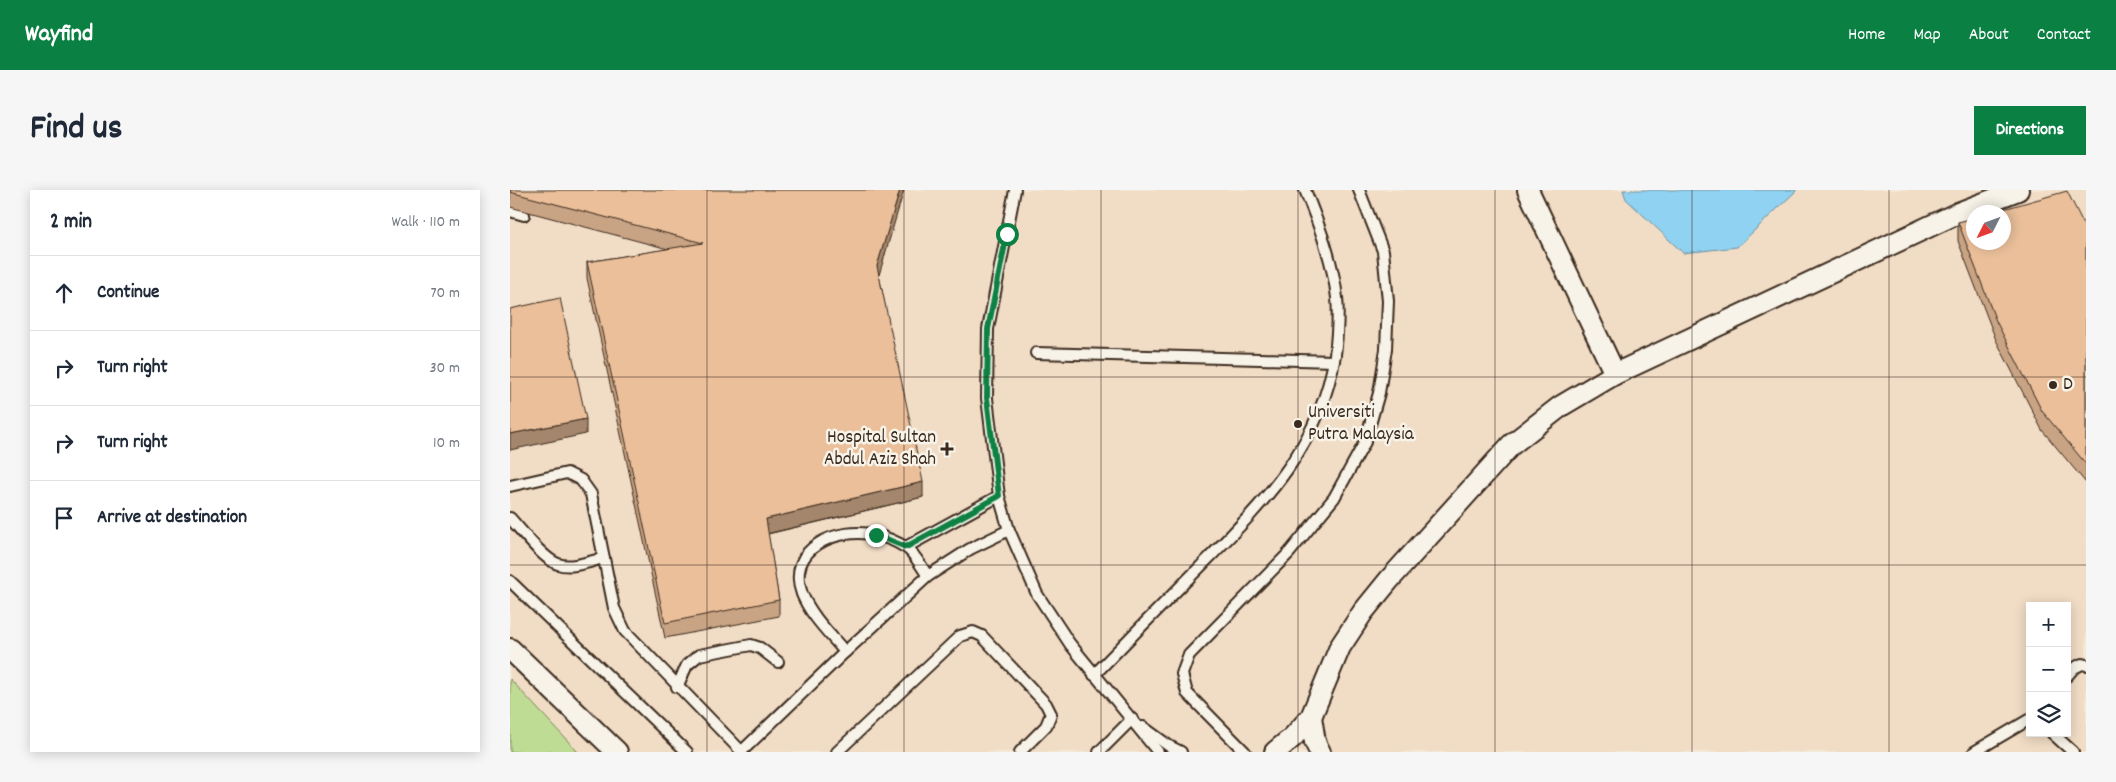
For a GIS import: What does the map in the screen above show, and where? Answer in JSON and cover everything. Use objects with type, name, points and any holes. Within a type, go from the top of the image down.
[{"type":"street","points":[[1528,190],[1615,374]]},
{"type":"street","points":[[1275,752],[1293,737],[1311,717],[1340,647],[1363,612],[1388,580],[1511,445],[1561,406],[1615,374],[1958,213],[2018,190]]},
{"type":"street","points":[[510,649],[617,752]]},
{"type":"street","points":[[1311,717],[1315,742],[1320,752]]},
{"type":"lane","points":[[1015,190],[988,329],[987,398],[999,496],[1009,530],[1037,594],[1070,644],[1158,752]]},
{"type":"lane","points":[[1094,675],[1260,505],[1303,447],[1320,413],[1332,376],[1337,340],[1338,300],[1334,274],[1317,219],[1305,190]]},
{"type":"lane","points":[[1245,752],[1187,692],[1182,674],[1189,656],[1289,553],[1334,498],[1365,442],[1379,393],[1386,348],[1388,301],[1382,251],[1359,190]]},
{"type":"lane","points":[[510,211],[524,214]]},
{"type":"lane","points":[[1036,353],[1334,360]]},
{"type":"lane","points":[[510,486],[567,473],[581,480],[591,494],[614,608],[625,631],[742,752],[845,652],[928,576],[970,549],[1009,530]]},
{"type":"lane","points":[[906,547],[999,496]]},
{"type":"lane","points":[[510,518],[549,559],[559,564],[569,565],[604,558]]},
{"type":"lane","points":[[845,652],[812,612],[802,592],[800,570],[804,555],[815,544],[843,535],[860,533],[876,535],[906,547],[928,576]]},
{"type":"lane","points":[[510,581],[687,752]]},
{"type":"lane","points":[[837,752],[960,636],[973,632],[982,636],[1046,704],[1051,714],[1046,726],[1020,752]]},
{"type":"lane","points":[[677,686],[687,665],[699,655],[751,645],[760,648],[778,662]]},
{"type":"lane","points":[[2071,673],[2082,664],[2086,665]]},
{"type":"lane","points":[[1099,752],[1132,719]]},
{"type":"lane","points":[[1132,719],[1168,746],[1181,752]]},
{"type":"lane","points":[[1974,752],[2026,721]]},
{"type":"lane","points":[[2056,737],[2073,752]]},
{"type":"shaded area","name":"Universiti Putra Malaysia","points":[[510,190],[2086,190],[2086,752],[510,752]]},
{"type":"green space","points":[[510,679],[578,752],[510,752]]},
{"type":"water","points":[[1623,190],[1796,191],[1737,247],[1683,253],[1626,199]]},
{"type":"building","points":[[510,190],[900,190],[877,266],[923,482],[766,519],[779,600],[665,623],[587,262],[703,243],[510,192]]},
{"type":"building","name":"D","points":[[2067,191],[2086,229],[2086,464],[2042,411],[1996,321],[1969,250],[2011,250],[2011,207]]},
{"type":"building","name":"D","points":[[1966,220],[1966,243],[1958,222]]},
{"type":"building","points":[[560,298],[586,419],[510,434],[510,309]]},
{"type":"place","name":"D","points":[[2053,385]]},
{"type":"place","name":"Universiti Putra Malaysia","points":[[1298,424]]},
{"type":"place","name":"Hospital Sultan Abdul Aziz Shah","points":[[947,449]]},
{"type":"route","points":[[876,535],[906,547],[999,496],[987,398],[988,329],[1007,234]]}]
